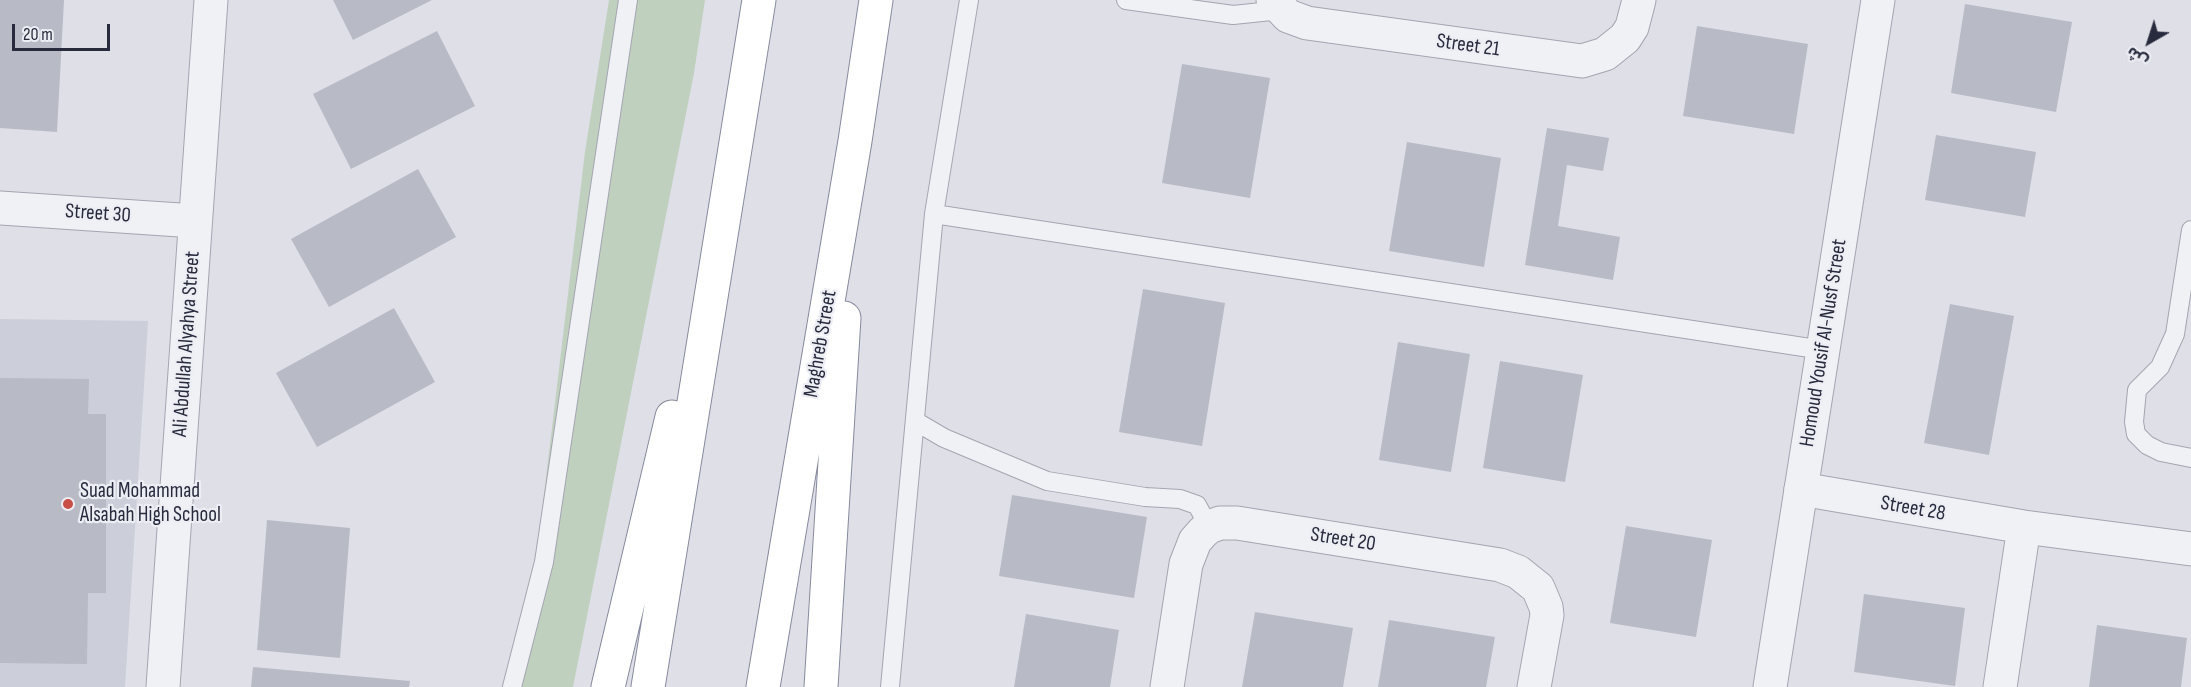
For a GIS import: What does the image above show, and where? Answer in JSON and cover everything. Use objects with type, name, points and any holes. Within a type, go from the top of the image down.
[{"type":"highway","points":[[648,687],[759,0]]},
{"type":"highway","name":"Maghreb Street","points":[[762,687],[855,141],[876,0]]},
{"type":"highway","points":[[608,687],[741,117]]},
{"type":"highway","points":[[820,687],[855,141]]},
{"type":"street","name":"Ali Abdullah Alyahya Street","points":[[162,687],[211,0]]},
{"type":"street","name":"Street 21","points":[[1277,5],[1293,19],[1307,23],[1582,61],[1605,54],[1625,38],[1632,27],[1639,0]]},
{"type":"street","name":"Homoud Yousif Al-Nusf Street","points":[[1770,687],[1878,0]]},
{"type":"street","name":"Street 30","points":[[0,208],[195,220]]},
{"type":"street","name":"Street 28","points":[[1801,489],[2024,527],[2191,549]]},
{"type":"street","name":"Street 20","points":[[1209,526],[1220,523],[1237,523],[1500,566],[1518,572],[1538,588],[1546,607],[1547,615],[1534,687]]},
{"type":"street","points":[[1167,687],[1186,564],[1195,541],[1209,526]]},
{"type":"street","points":[[2000,687],[2024,527]]},
{"type":"lane","points":[[512,687],[544,562],[628,0]]},
{"type":"lane","points":[[890,687],[934,214],[969,0]]},
{"type":"lane","points":[[1126,0],[1233,15],[1277,5]]},
{"type":"lane","points":[[934,214],[1823,350]]},
{"type":"lane","points":[[2191,230],[2187,288],[2175,334],[2160,367],[2137,390],[2134,422],[2136,434],[2147,445],[2161,452],[2191,458]]},
{"type":"lane","points":[[915,421],[944,438],[1047,481],[1145,497],[1180,499],[1197,506],[1209,526]]},
{"type":"shaded area","name":"Suad Mohammad Alsabah High School","points":[[0,319],[148,321],[125,687],[0,687]]},
{"type":"green space","points":[[609,0],[705,0],[694,73],[573,687],[521,687],[585,152]]},
{"type":"building","points":[[0,0],[64,0],[57,132],[0,128]]},
{"type":"building","points":[[333,0],[432,0],[353,40]]},
{"type":"building","points":[[1965,4],[2072,22],[2056,112],[1951,93]]},
{"type":"building","points":[[1697,26],[1808,44],[1794,134],[1683,116]]},
{"type":"building","points":[[437,31],[475,106],[351,169],[313,94]]},
{"type":"building","points":[[1182,64],[1270,78],[1250,198],[1162,183]]},
{"type":"building","points":[[1547,128],[1609,138],[1603,171],[1567,165],[1558,226],[1620,237],[1613,280],[1525,265]]},
{"type":"building","points":[[1936,135],[2036,152],[2025,217],[1925,200]]},
{"type":"building","points":[[1407,142],[1501,158],[1484,267],[1389,251]]},
{"type":"building","points":[[418,169],[456,237],[329,307],[291,239]]},
{"type":"building","points":[[1143,289],[1225,303],[1202,446],[1119,432]]},
{"type":"building","points":[[1950,304],[2014,316],[1989,455],[1924,443]]},
{"type":"building","points":[[394,308],[435,382],[317,447],[276,373]]},
{"type":"building","points":[[1398,342],[1470,354],[1451,472],[1379,460]]},
{"type":"building","points":[[1500,361],[1583,375],[1565,482],[1483,468]]},
{"type":"building","points":[[0,378],[89,379],[88,414],[106,414],[106,593],[88,593],[87,664],[0,663]]},
{"type":"building","points":[[1012,495],[1147,517],[1134,598],[999,576]]},
{"type":"building","points":[[267,520],[350,528],[340,658],[257,650]]},
{"type":"building","points":[[1626,526],[1712,540],[1696,637],[1610,623]]},
{"type":"building","points":[[1864,594],[1965,608],[1955,686],[1854,672]]},
{"type":"building","points":[[1255,612],[1353,628],[1343,687],[1242,687]]},
{"type":"building","points":[[1026,614],[1119,630],[1110,687],[1014,687]]},
{"type":"building","points":[[1389,620],[1495,637],[1486,687],[1378,687]]},
{"type":"building","points":[[2097,625],[2187,638],[2181,687],[2089,687]]},
{"type":"building","points":[[253,667],[410,681],[409,687],[251,687]]},
{"type":"place","name":"Suad Mohammad Alsabah High School","points":[[68,504]]}]
